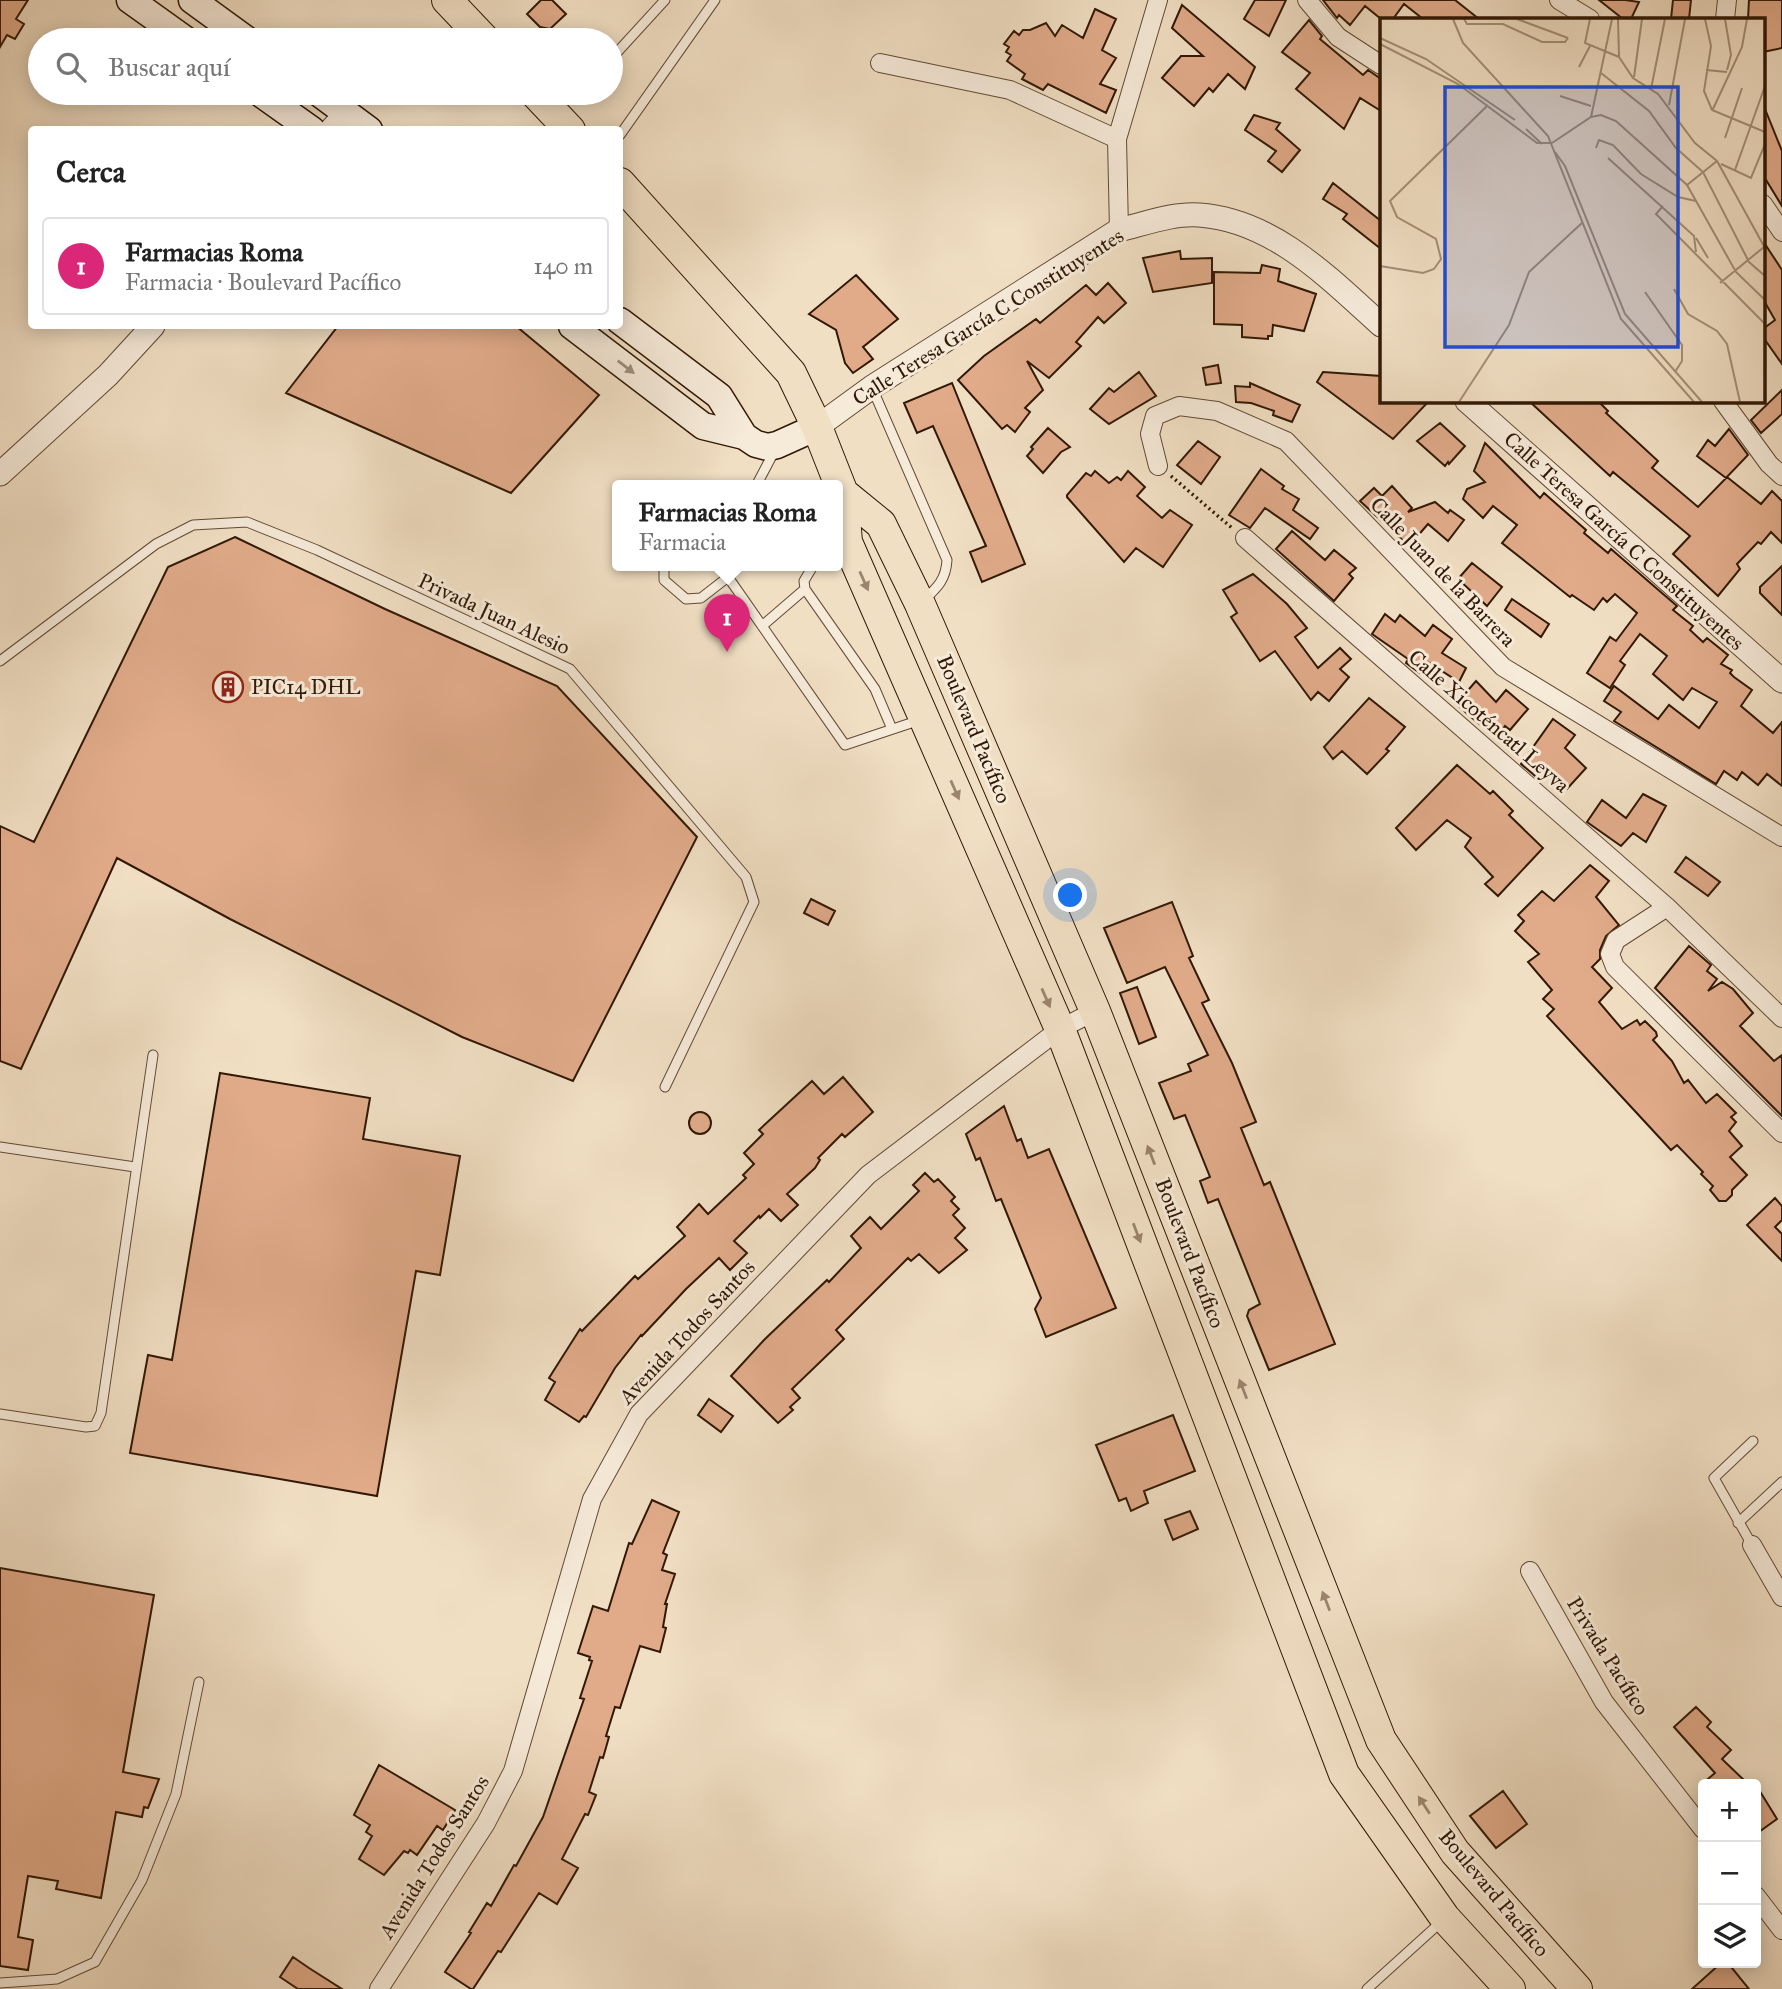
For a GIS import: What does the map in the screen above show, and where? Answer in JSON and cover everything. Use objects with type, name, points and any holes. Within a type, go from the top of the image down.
[{"type":"main road","points":[[130,0],[170,28]]},
{"type":"main road","points":[[192,0],[230,28]]},
{"type":"main road","points":[[447,0],[474,28]]},
{"type":"main road","points":[[277,105],[306,126]]},
{"type":"main road","points":[[328,105],[339,121]]},
{"type":"main road","points":[[546,105],[566,126]]},
{"type":"main road","name":"Boulevard Pacífico","points":[[623,186],[790,373],[817,427],[838,480]]},
{"type":"main road","points":[[623,323],[719,396],[744,436]]},
{"type":"main road","points":[[576,329],[703,426],[744,436],[761,446],[778,445],[817,427]]},
{"type":"main road","name":"Boulevard Pacífico","points":[[843,492],[924,719],[1060,1029],[1344,1774],[1445,1918],[1510,1989]]},
{"type":"main road","name":"Boulevard Pacífico","points":[[859,536],[920,604],[1095,1011],[1381,1740],[1455,1852],[1577,1989]]},
{"type":"street","points":[[1119,230],[1117,139],[1158,0]]},
{"type":"street","points":[[1307,0],[1338,37],[1380,64]]},
{"type":"street","points":[[1559,0],[1583,10]]},
{"type":"street","points":[[1725,18],[1727,0]]},
{"type":"street","points":[[880,63],[1010,90],[1117,139]]},
{"type":"street","points":[[1764,205],[1782,232]]},
{"type":"street","name":"Calle Teresa García C Constituyentes","points":[[817,427],[872,387],[1119,230],[1162,219],[1197,215],[1237,221],[1307,259],[1380,324]]},
{"type":"street","points":[[0,474],[108,375],[150,329]]},
{"type":"street","name":"Calle Teresa García C Constituyentes","points":[[1468,402],[1782,681]]},
{"type":"street","points":[[1724,402],[1769,464],[1782,476]]},
{"type":"street","name":"Calle Juan de la Barrera","points":[[1158,466],[1150,434],[1155,415],[1179,406],[1217,411],[1286,441],[1503,667],[1782,837]]},
{"type":"street","name":"Calle Xicoténcatl Leyva","points":[[1245,538],[1667,907],[1782,1018]]},
{"type":"street","points":[[1667,907],[1616,940],[1610,954],[1615,967],[1782,1133]]},
{"type":"street","name":"Avenida Todos Santos","points":[[379,1989],[486,1824],[513,1771],[593,1499],[639,1414],[868,1175],[1060,1029],[1095,1011]]},
{"type":"street","points":[[1752,1545],[1782,1597]]},
{"type":"street","name":"Privada Pacífico","points":[[1530,1571],[1604,1702],[1698,1823]]},
{"type":"street","points":[[1761,1903],[1782,1930]]},
{"type":"lane","points":[[623,46],[665,0]]},
{"type":"lane","points":[[623,131],[715,0]]},
{"type":"lane","points":[[872,387],[947,560],[946,574],[940,584],[920,604]]},
{"type":"lane","points":[[760,480],[778,445]]},
{"type":"lane","name":"Privada Juan Alesio","points":[[0,661],[156,544],[193,525],[247,522],[317,550],[570,669],[746,877],[754,902],[665,1087]]},
{"type":"lane","points":[[664,571],[664,580],[686,599],[701,598],[733,571]]},
{"type":"lane","points":[[810,571],[804,581],[805,589],[875,689],[892,729]]},
{"type":"lane","points":[[728,577],[845,745],[924,719]]},
{"type":"lane","points":[[762,625],[805,589]]},
{"type":"lane","points":[[0,1414],[86,1427],[94,1426],[101,1413],[153,1055]]},
{"type":"lane","points":[[0,1146],[135,1167]]},
{"type":"lane","points":[[1752,1545],[1714,1478],[1753,1441]]},
{"type":"lane","points":[[1738,1523],[1782,1482]]},
{"type":"lane","points":[[0,1983],[57,1979],[94,1962],[142,1880],[176,1794],[199,1682]]},
{"type":"lane","points":[[1367,1989],[1445,1918]]},
{"type":"path","points":[[1158,466],[1245,538]]},
{"type":"building","points":[[0,0],[28,0],[16,19],[24,24],[15,39],[7,35],[0,47]]},
{"type":"building","points":[[541,0],[552,0],[566,14],[551,28],[545,28],[540,27],[527,14]]},
{"type":"building","points":[[1255,0],[1286,0],[1269,36],[1244,19]]},
{"type":"building","points":[[1323,0],[1455,0],[1478,18],[1422,18],[1404,4],[1394,18],[1380,18],[1365,6],[1350,25],[1339,15],[1337,18]]},
{"type":"building","points":[[1599,0],[1639,2],[1631,18],[1622,18]]},
{"type":"building","points":[[1673,0],[1691,0],[1689,18],[1671,18]]},
{"type":"building","points":[[1749,0],[1782,0],[1782,48],[1764,52],[1764,18],[1748,18]]},
{"type":"building","points":[[1182,5],[1255,67],[1245,89],[1228,74],[1213,92],[1209,88],[1194,106],[1162,78],[1181,56],[1203,56],[1172,28]]},
{"type":"building","points":[[1095,9],[1116,19],[1102,50],[1116,58],[1100,84],[1116,90],[1106,113],[1048,84],[1043,90],[1022,79],[1025,74],[1007,61],[1011,55],[1006,52],[1009,47],[1004,44],[1014,31],[1019,35],[1023,30],[1046,23],[1055,36],[1062,25],[1083,38]]},
{"type":"building","points":[[1309,20],[1322,36],[1320,39],[1363,75],[1368,70],[1380,78],[1380,110],[1360,98],[1344,129],[1296,89],[1310,73],[1282,52]]},
{"type":"building","points":[[1764,106],[1782,151],[1782,206],[1764,177]]},
{"type":"building","points":[[1254,115],[1280,123],[1276,129],[1300,150],[1282,172],[1268,161],[1276,151],[1245,130]]},
{"type":"building","points":[[1333,183],[1380,220],[1380,248],[1343,219],[1347,214],[1323,199]]},
{"type":"building","points":[[1764,243],[1782,270],[1782,364],[1764,338],[1764,328],[1775,320],[1764,301]]},
{"type":"building","points":[[1180,251],[1181,259],[1212,258],[1212,283],[1153,292],[1143,258]]},
{"type":"building","points":[[1262,265],[1280,269],[1278,281],[1316,294],[1304,331],[1273,325],[1272,336],[1268,336],[1268,339],[1242,337],[1242,325],[1214,324],[1214,272],[1260,273]]},
{"type":"building","points":[[856,275],[898,319],[863,347],[873,359],[853,373],[845,363],[836,330],[809,314]]},
{"type":"building","points":[[1108,283],[1126,303],[1104,323],[1098,317],[1076,342],[1081,346],[1049,378],[1027,361],[1043,390],[1025,408],[1030,412],[1015,432],[1007,425],[1002,429],[958,380],[984,356],[1036,319],[1040,323],[1086,285],[1096,295]]},
{"type":"building","points":[[336,329],[520,329],[599,395],[511,493],[286,393]]},
{"type":"building","points":[[1218,365],[1221,383],[1206,385],[1203,368]]},
{"type":"building","points":[[1139,372],[1156,396],[1109,424],[1090,409],[1109,388],[1114,392]]},
{"type":"building","points":[[1323,372],[1380,376],[1380,402],[1428,402],[1393,439],[1317,382]]},
{"type":"building","points":[[952,383],[1025,564],[982,582],[970,552],[986,546],[933,426],[917,433],[904,403]]},
{"type":"building","points":[[1250,383],[1300,405],[1292,422],[1273,415],[1274,411],[1251,403],[1236,402],[1235,386],[1250,387]]},
{"type":"building","points":[[1782,390],[1782,414],[1761,433],[1751,420]]},
{"type":"building","points":[[1530,402],[1599,402],[1608,411],[1606,413],[1658,461],[1652,468],[1698,507],[1727,477],[1761,504],[1772,491],[1782,501],[1782,543],[1771,532],[1761,544],[1758,542],[1737,564],[1740,569],[1718,596],[1673,554],[1690,536],[1613,472],[1610,476]]},
{"type":"building","points":[[1440,423],[1465,446],[1445,466],[1417,441]]},
{"type":"building","points":[[1048,428],[1070,447],[1061,452],[1043,473],[1027,456],[1033,449],[1031,447]]},
{"type":"building","points":[[1729,429],[1748,455],[1726,478],[1697,456],[1708,440],[1715,446]]},
{"type":"building","points":[[1198,441],[1220,457],[1201,484],[1177,465]]},
{"type":"building","points":[[1485,443],[1540,498],[1544,493],[1586,530],[1584,533],[1608,553],[1611,549],[1677,606],[1673,610],[1693,626],[1690,630],[1703,642],[1707,638],[1728,655],[1721,664],[1732,670],[1730,673],[1734,677],[1752,690],[1741,706],[1773,733],[1782,722],[1782,786],[1767,774],[1758,785],[1742,772],[1737,780],[1724,771],[1716,784],[1614,721],[1621,712],[1604,701],[1614,686],[1658,719],[1669,705],[1699,728],[1717,702],[1692,688],[1683,700],[1653,674],[1667,656],[1640,634],[1620,661],[1625,665],[1610,688],[1587,673],[1610,637],[1616,641],[1637,613],[1615,594],[1607,602],[1603,598],[1594,610],[1572,595],[1570,597],[1502,543],[1517,525],[1493,506],[1483,518],[1463,499],[1467,489],[1485,482],[1474,471]]},
{"type":"building","points":[[1261,469],[1284,486],[1282,489],[1299,499],[1293,510],[1318,528],[1310,539],[1265,508],[1250,528],[1229,515]]},
{"type":"building","points":[[1095,471],[1109,483],[1117,477],[1121,480],[1128,471],[1145,487],[1137,496],[1162,518],[1170,510],[1192,525],[1163,567],[1136,548],[1124,562],[1067,497],[1086,473],[1091,476]]},
{"type":"building","points":[[1392,486],[1412,508],[1408,512],[1435,502],[1448,513],[1450,510],[1464,520],[1448,541],[1428,524],[1409,546],[1360,501],[1374,488],[1382,496]]},
{"type":"building","points":[[1292,531],[1325,560],[1334,550],[1356,568],[1349,574],[1353,578],[1334,601],[1276,549]]},
{"type":"building","points":[[235,537],[385,609],[557,686],[697,837],[573,1081],[462,1037],[230,919],[117,858],[21,1069],[0,1061],[0,826],[34,842],[168,567]]},
{"type":"building","points":[[1472,563],[1502,587],[1487,606],[1458,579]]},
{"type":"building","points":[[1782,566],[1782,615],[1760,593],[1760,587]]},
{"type":"building","points":[[1253,574],[1287,604],[1307,628],[1295,637],[1318,668],[1340,648],[1351,659],[1340,669],[1349,677],[1329,701],[1318,692],[1311,700],[1275,651],[1260,661],[1231,617],[1237,613],[1223,590]]},
{"type":"building","points":[[1512,599],[1549,624],[1541,637],[1505,610]]},
{"type":"building","points":[[1385,614],[1395,622],[1400,615],[1425,636],[1433,625],[1452,639],[1442,653],[1466,668],[1459,682],[1428,662],[1420,673],[1406,663],[1408,659],[1372,634]]},
{"type":"building","points":[[1476,681],[1496,702],[1506,690],[1528,709],[1510,730],[1505,726],[1498,736],[1456,704]]},
{"type":"building","points":[[1369,698],[1405,727],[1386,749],[1389,751],[1367,774],[1342,751],[1333,759],[1324,747]]},
{"type":"building","points":[[1553,719],[1575,735],[1565,748],[1586,768],[1567,789],[1546,774],[1541,781],[1521,764]]},
{"type":"building","points":[[1457,765],[1490,794],[1493,791],[1513,811],[1509,815],[1543,848],[1498,896],[1485,884],[1493,877],[1465,847],[1471,838],[1447,820],[1416,850],[1396,828]]},
{"type":"building","points":[[1643,794],[1666,806],[1646,842],[1633,833],[1621,846],[1587,822],[1602,800],[1626,818]]},
{"type":"building","points":[[1686,857],[1720,882],[1708,896],[1675,872]]},
{"type":"building","points":[[1590,865],[1609,881],[1596,897],[1619,925],[1606,936],[1600,950],[1600,959],[1592,967],[1612,988],[1599,1002],[1622,1029],[1637,1020],[1640,1025],[1645,1021],[1656,1032],[1657,1036],[1653,1040],[1672,1061],[1684,1083],[1688,1080],[1706,1103],[1717,1094],[1736,1113],[1731,1117],[1736,1122],[1729,1131],[1742,1146],[1730,1157],[1747,1175],[1732,1190],[1732,1195],[1726,1201],[1719,1201],[1710,1190],[1713,1186],[1701,1174],[1703,1172],[1677,1145],[1671,1150],[1547,1016],[1554,1009],[1543,999],[1552,990],[1528,962],[1539,954],[1515,931],[1524,921],[1518,915],[1542,891],[1554,901]]},
{"type":"building","points":[[811,899],[835,911],[828,925],[804,913]]},
{"type":"building","points":[[1172,902],[1193,956],[1189,958],[1209,1000],[1202,1003],[1232,1063],[1256,1122],[1241,1128],[1264,1185],[1270,1182],[1335,1344],[1269,1370],[1247,1316],[1249,1310],[1260,1304],[1218,1199],[1208,1203],[1200,1181],[1210,1177],[1185,1115],[1174,1119],[1159,1083],[1191,1071],[1188,1064],[1208,1055],[1165,967],[1127,983],[1104,928]]},
{"type":"building","points":[[1689,946],[1711,965],[1707,971],[1717,979],[1708,991],[1722,982],[1733,989],[1753,1013],[1740,1026],[1774,1061],[1782,1055],[1782,1116],[1655,988]]},
{"type":"building","points":[[1137,987],[1156,1037],[1139,1044],[1120,993]]},
{"type":"building","points":[[220,1073],[370,1098],[363,1139],[460,1156],[440,1275],[416,1271],[377,1496],[130,1453],[148,1355],[172,1360]]},
{"type":"building","points":[[843,1077],[873,1112],[845,1137],[842,1134],[818,1158],[820,1160],[815,1168],[787,1194],[798,1205],[781,1221],[769,1209],[760,1218],[759,1216],[734,1241],[747,1253],[730,1270],[719,1258],[686,1289],[641,1335],[615,1368],[586,1417],[579,1422],[545,1400],[555,1382],[549,1378],[580,1329],[582,1331],[635,1276],[638,1279],[685,1236],[677,1227],[699,1204],[708,1214],[746,1178],[743,1175],[754,1164],[744,1153],[763,1134],[759,1130],[812,1081],[824,1094]]},
{"type":"building","points":[[1004,1106],[1017,1141],[1021,1139],[1028,1158],[1049,1149],[1116,1308],[1046,1337],[1035,1309],[1041,1298],[1001,1199],[996,1201],[980,1158],[976,1160],[966,1134]]},
{"type":"building","points":[[696,1112],[704,1112],[711,1119],[711,1127],[704,1134],[696,1134],[689,1127],[689,1119]]},
{"type":"building","points":[[925,1173],[934,1182],[938,1179],[955,1197],[951,1201],[959,1209],[953,1215],[965,1228],[955,1238],[967,1250],[939,1273],[919,1254],[911,1261],[908,1258],[836,1330],[844,1339],[792,1389],[800,1398],[790,1407],[793,1410],[778,1423],[731,1376],[765,1339],[827,1280],[829,1282],[861,1248],[851,1236],[870,1217],[881,1229],[919,1191],[913,1185]]},
{"type":"building","points":[[1775,1198],[1782,1206],[1782,1220],[1775,1227],[1782,1234],[1782,1261],[1747,1225]]},
{"type":"building","points":[[709,1399],[733,1416],[721,1432],[698,1415]]},
{"type":"building","points":[[1173,1415],[1195,1471],[1144,1491],[1148,1503],[1131,1511],[1126,1498],[1119,1501],[1096,1445]]},
{"type":"building","points":[[652,1500],[679,1512],[663,1553],[667,1555],[662,1570],[675,1574],[665,1604],[663,1627],[666,1628],[660,1652],[640,1646],[620,1708],[615,1707],[606,1736],[609,1737],[603,1758],[600,1757],[589,1792],[596,1795],[588,1815],[585,1814],[562,1859],[578,1868],[557,1904],[539,1893],[501,1952],[498,1951],[471,1989],[445,1972],[487,1903],[491,1906],[543,1817],[584,1699],[580,1698],[592,1661],[589,1660],[590,1657],[578,1653],[593,1606],[608,1611],[629,1543],[632,1544]]},
{"type":"building","points":[[1190,1511],[1198,1529],[1173,1540],[1165,1520]]},
{"type":"building","points":[[0,1568],[154,1595],[123,1772],[159,1779],[148,1808],[144,1807],[142,1817],[116,1812],[101,1898],[56,1889],[58,1881],[28,1876],[18,1937],[33,1940],[28,1970],[0,1966]]},
{"type":"building","points":[[1696,1707],[1711,1722],[1707,1727],[1731,1750],[1722,1759],[1743,1779],[1708,1779],[1715,1773],[1674,1727]]},
{"type":"building","points":[[379,1765],[455,1810],[443,1830],[437,1826],[417,1855],[410,1850],[408,1853],[404,1851],[384,1875],[359,1859],[372,1836],[366,1832],[370,1825],[354,1815]]},
{"type":"building","points":[[1503,1791],[1527,1824],[1496,1848],[1470,1816]]},
{"type":"building","points":[[1761,1793],[1777,1819],[1761,1830]]},
{"type":"building","points":[[293,1957],[342,1989],[298,1989],[280,1977]]},
{"type":"building","points":[[1715,1968],[1732,1968],[1749,1989],[1692,1989]]},
{"type":"place","name":"Farmacias Roma","points":[[727,652]]},
{"type":"place","name":"PIC14 DHL","points":[[228,687]]}]
